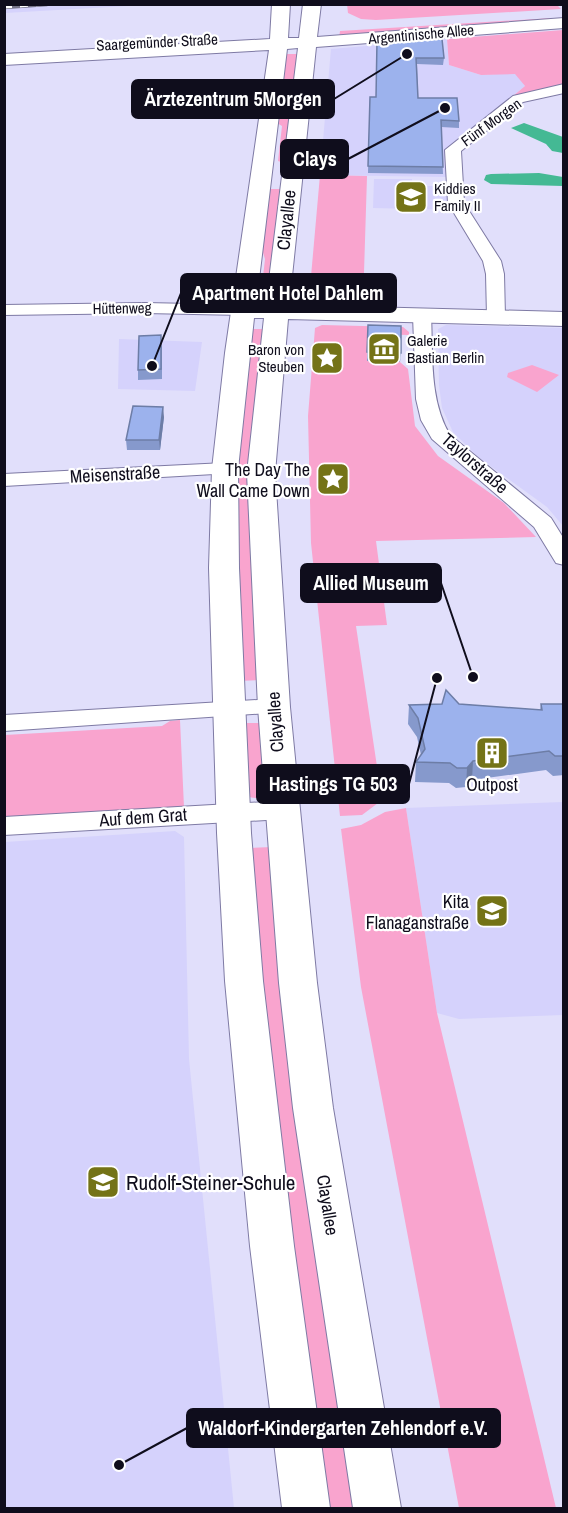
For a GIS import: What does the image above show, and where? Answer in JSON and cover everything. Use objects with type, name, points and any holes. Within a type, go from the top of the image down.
[{"type":"main road","name":"Clayallee","points":[[281,4],[242,310],[225,469],[224,568],[229,709],[244,981],[272,1246],[306,1509]]},
{"type":"main road","name":"Clayallee","points":[[312,4],[276,312],[261,473],[262,521],[274,707],[298,983],[313,1108],[377,1509]]},
{"type":"main road","name":"Argentinische Allee","points":[[308,37],[564,14]]},
{"type":"main road","name":"Argentinische Allee","points":[[278,39],[564,23]]},
{"type":"main road","name":"Saargemünder Straße","points":[[4,51],[278,39]]},
{"type":"main road","name":"Saargemünder Straße","points":[[4,60],[278,39]]},
{"type":"main road","name":"Hüttenweg","points":[[242,310],[564,319]]},
{"type":"street","name":"Fünf Morgen","points":[[496,317],[495,274],[492,261],[456,203],[453,150],[518,99],[564,88]]},
{"type":"street","name":"Hüttenweg","points":[[4,310],[145,308],[242,310]]},
{"type":"street","name":"Taylorstraße","points":[[422,315],[426,399],[431,420],[442,439],[543,523],[564,558]]},
{"type":"street","name":"Meisenstraße","points":[[4,480],[225,469]]},
{"type":"street","points":[[4,723],[274,707]]},
{"type":"street","name":"Auf dem Grat","points":[[4,826],[283,810]]},
{"type":"shaded area","points":[[5,4],[146,4],[146,5],[5,13]]},
{"type":"shaded area","points":[[347,4],[557,5],[561,9],[376,20],[361,19],[348,13]]},
{"type":"shaded area","points":[[560,19],[339,38],[340,31]]},
{"type":"shaded area","points":[[563,30],[563,84],[513,96],[525,86],[515,74],[481,75],[449,65],[447,39]]},
{"type":"shaded area","points":[[447,39],[449,65],[481,75],[515,73],[525,86],[446,150],[447,177],[320,175],[331,49]]},
{"type":"shaded area","points":[[286,54],[297,54],[293,96],[280,96]]},
{"type":"shaded area","points":[[279,106],[291,106],[284,163],[278,161],[282,126],[277,123]]},
{"type":"shaded area","points":[[524,123],[563,137],[563,153],[552,151],[546,144],[511,128]]},
{"type":"shaded area","points":[[539,173],[563,177],[563,186],[491,184],[484,180],[486,175],[491,174]]},
{"type":"shaded area","points":[[320,175],[367,176],[363,304],[314,303],[309,299]]},
{"type":"shaded area","name":"Kiddies Family II","points":[[374,179],[412,179],[412,186],[449,186],[453,210],[373,208]]},
{"type":"shaded area","points":[[268,189],[281,189],[269,295],[261,295],[265,259],[261,246]]},
{"type":"shaded area","points":[[322,325],[403,327],[409,332],[409,335],[368,334],[367,361],[400,362],[408,369],[415,426],[438,456],[504,503],[536,537],[376,541],[387,625],[356,626],[382,800],[362,815],[340,816],[311,543],[308,416],[315,328]]},
{"type":"shaded area","points":[[446,325],[563,328],[563,526],[547,507],[478,457],[453,432],[442,408],[439,385],[438,329]]},
{"type":"shaded area","points":[[248,329],[266,329],[261,680],[238,681],[232,526]]},
{"type":"shaded area","points":[[119,339],[202,342],[195,391],[118,389]]},
{"type":"shaded area","points":[[532,365],[559,375],[537,392],[507,377],[508,373]]},
{"type":"shaded area","points":[[180,720],[184,807],[5,818],[5,735],[162,726],[170,721]]},
{"type":"shaded area","points":[[244,723],[260,723],[267,795],[262,797],[253,798],[245,795]]},
{"type":"shaded area","name":"Kita Flanaganstraße","points":[[563,802],[563,1015],[459,1019],[437,1013],[406,808]]},
{"type":"shaded area","points":[[406,808],[437,1013],[556,1508],[459,1508],[361,987],[341,829],[361,825],[385,812]]},
{"type":"shaded area","name":"Rudolf-Steiner-Schule","points":[[175,831],[184,837],[189,1059],[234,1508],[5,1508],[5,842]]},
{"type":"shaded area","points":[[272,847],[327,1291],[361,1508],[325,1508],[296,1295],[248,848]]},
{"type":"building","points":[[404,38],[442,39],[444,58],[416,58],[418,98],[457,98],[459,121],[441,120],[443,167],[368,166],[370,97],[376,97],[377,41],[404,42]]},
{"type":"building","name":"Galerie Bastian Berlin","points":[[368,325],[401,326],[401,353],[367,352]]},
{"type":"building","points":[[161,335],[161,369],[138,370],[139,336]]},
{"type":"building","points":[[133,406],[163,407],[159,440],[126,440]]},
{"type":"building","name":"Outpost","points":[[446,690],[459,704],[542,710],[541,704],[564,704],[564,756],[555,756],[549,751],[473,761],[467,768],[457,768],[450,763],[416,762],[425,749],[418,718],[409,705],[442,704]]},
{"type":"railway","points":[[4,7],[47,4]]},
{"type":"place","name":"Ärztezentrum 5Morgen","points":[[407,54]]},
{"type":"place","name":"Clays","points":[[445,108]]},
{"type":"place","name":"Kiddies Family II","points":[[411,197]]},
{"type":"place","name":"Galerie Bastian Berlin","points":[[384,349]]},
{"type":"place","name":"Baron von Steuben","points":[[327,358]]},
{"type":"place","name":"Apartment Hotel Dahlem","points":[[152,366]]},
{"type":"place","name":"The Day The Wall Came Down","points":[[333,479]]},
{"type":"place","name":"Allied Museum","points":[[473,677]]},
{"type":"place","name":"Hastings TG 503","points":[[437,678]]},
{"type":"place","name":"Outpost","points":[[492,753]]},
{"type":"place","name":"Kita Flanaganstraße","points":[[492,911]]},
{"type":"place","name":"Rudolf-Steiner-Schule","points":[[103,1182]]},
{"type":"place","name":"Waldorf-Kindergarten Zehlendorf e.V.","points":[[119,1465]]}]
